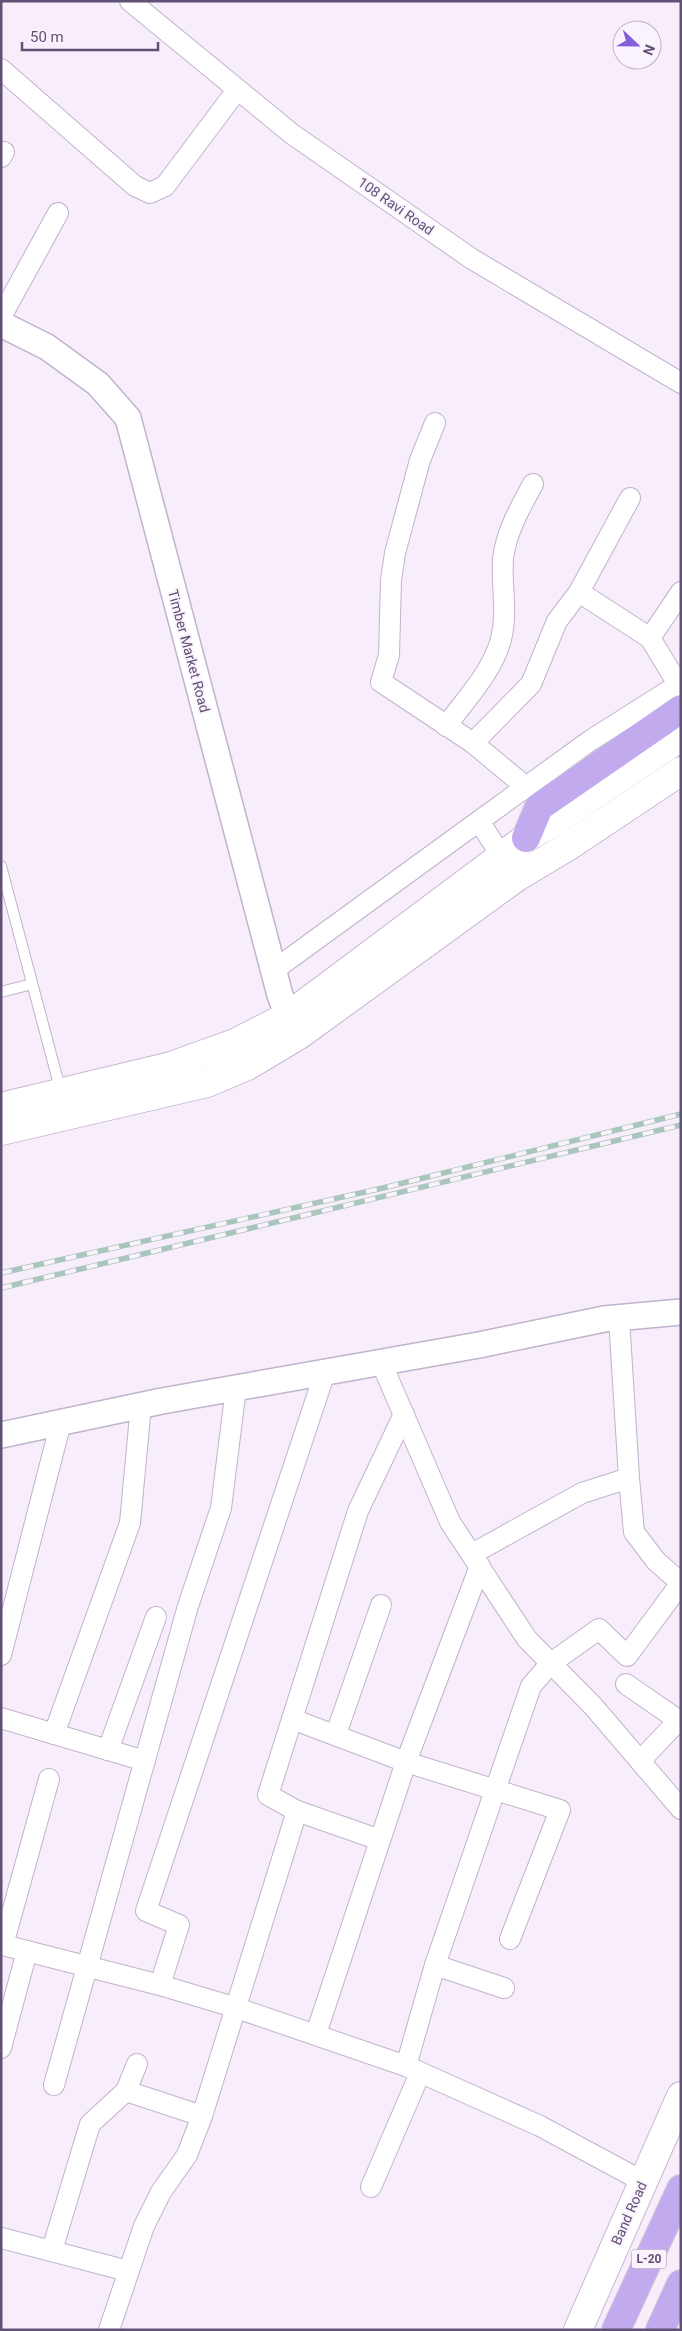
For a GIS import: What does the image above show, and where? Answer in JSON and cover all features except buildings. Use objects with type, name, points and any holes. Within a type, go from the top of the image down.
[{"type":"highway","points":[[526,838],[539,806],[680,692]]},
{"type":"highway","name":"L-20","points":[[616,2330],[681,2189]]},
{"type":"highway","points":[[660,2330],[681,2284]]},
{"type":"main road","points":[[567,847],[539,806],[681,737]]},
{"type":"main road","points":[[1,1131],[208,1083],[247,1066],[294,1025],[510,867],[567,847],[681,771]]},
{"type":"main road","points":[[510,867],[526,838]]},
{"type":"main road","points":[[1,1107],[171,1066],[235,1043],[294,1025]]},
{"type":"main road","name":"Band Road","points":[[578,2330],[681,2096]]},
{"type":"street","name":"108 Ravi Road","points":[[130,1],[292,134],[472,259],[681,383]]},
{"type":"street","points":[[1,69],[135,186],[150,193],[165,186],[237,90]]},
{"type":"street","points":[[1,317],[58,213]]},
{"type":"street","name":"Timber Market Road","points":[[1,324],[47,347],[91,379],[128,418],[274,970],[294,1025]]},
{"type":"street","points":[[435,423],[420,460],[395,553],[391,580],[389,655],[381,682],[473,743],[539,806]]},
{"type":"street","points":[[446,726],[495,658],[502,639],[506,615],[503,558],[512,522],[533,484]]},
{"type":"street","points":[[473,743],[531,684],[557,621],[579,592],[630,498]]},
{"type":"street","points":[[579,592],[650,638],[680,692]]},
{"type":"street","points":[[650,638],[681,592]]},
{"type":"street","points":[[274,970],[479,821],[539,806]]},
{"type":"street","points":[[479,821],[510,867]]},
{"type":"street","points":[[1,1435],[141,1405],[619,1318],[681,1312]]},
{"type":"street","points":[[371,2187],[413,2069],[435,1965],[531,1686],[551,1663],[599,1629],[627,1656],[681,1583],[656,1562],[634,1532],[619,1318]]},
{"type":"street","points":[[381,1362],[450,1522],[527,1639],[593,1706],[681,1809]]},
{"type":"street","points":[[160,1986],[180,1925],[146,1911],[325,1372]]},
{"type":"street","points":[[54,2085],[188,1606],[221,1508],[236,1388]]},
{"type":"street","points":[[54,1734],[130,1523],[141,1405]]},
{"type":"street","points":[[380,1840],[297,1811],[268,1795],[358,1511],[404,1414]]},
{"type":"street","points":[[1,1655],[61,1422]]},
{"type":"street","points":[[316,2034],[406,1762],[476,1560],[582,1493],[629,1478]]},
{"type":"street","points":[[336,1734],[381,1605]]},
{"type":"street","points":[[108,1750],[156,1617]]},
{"type":"street","points":[[626,1684],[680,1721],[640,1761]]},
{"type":"street","points":[[1,1718],[145,1761]]},
{"type":"street","points":[[292,1719],[406,1762],[560,1810],[510,1938]]},
{"type":"street","points":[[49,1779],[3,1945],[237,2008],[413,2069],[540,2126],[642,2181]]},
{"type":"street","points":[[110,2330],[144,2226],[160,2192],[187,2155],[202,2116],[297,1811]]},
{"type":"street","points":[[1,2048],[26,1951]]},
{"type":"street","points":[[435,1965],[504,1988]]},
{"type":"street","points":[[52,2250],[90,2124],[126,2091],[137,2064]]},
{"type":"street","points":[[126,2091],[202,2116]]},
{"type":"street","points":[[1,2238],[128,2271]]},
{"type":"lane","points":[[1,866],[62,1092]]},
{"type":"lane","points":[[1,992],[32,984]]},
{"type":"railway","points":[[1,1273],[383,1188],[681,1114]]},
{"type":"railway","points":[[1,1288],[681,1125]]}]
